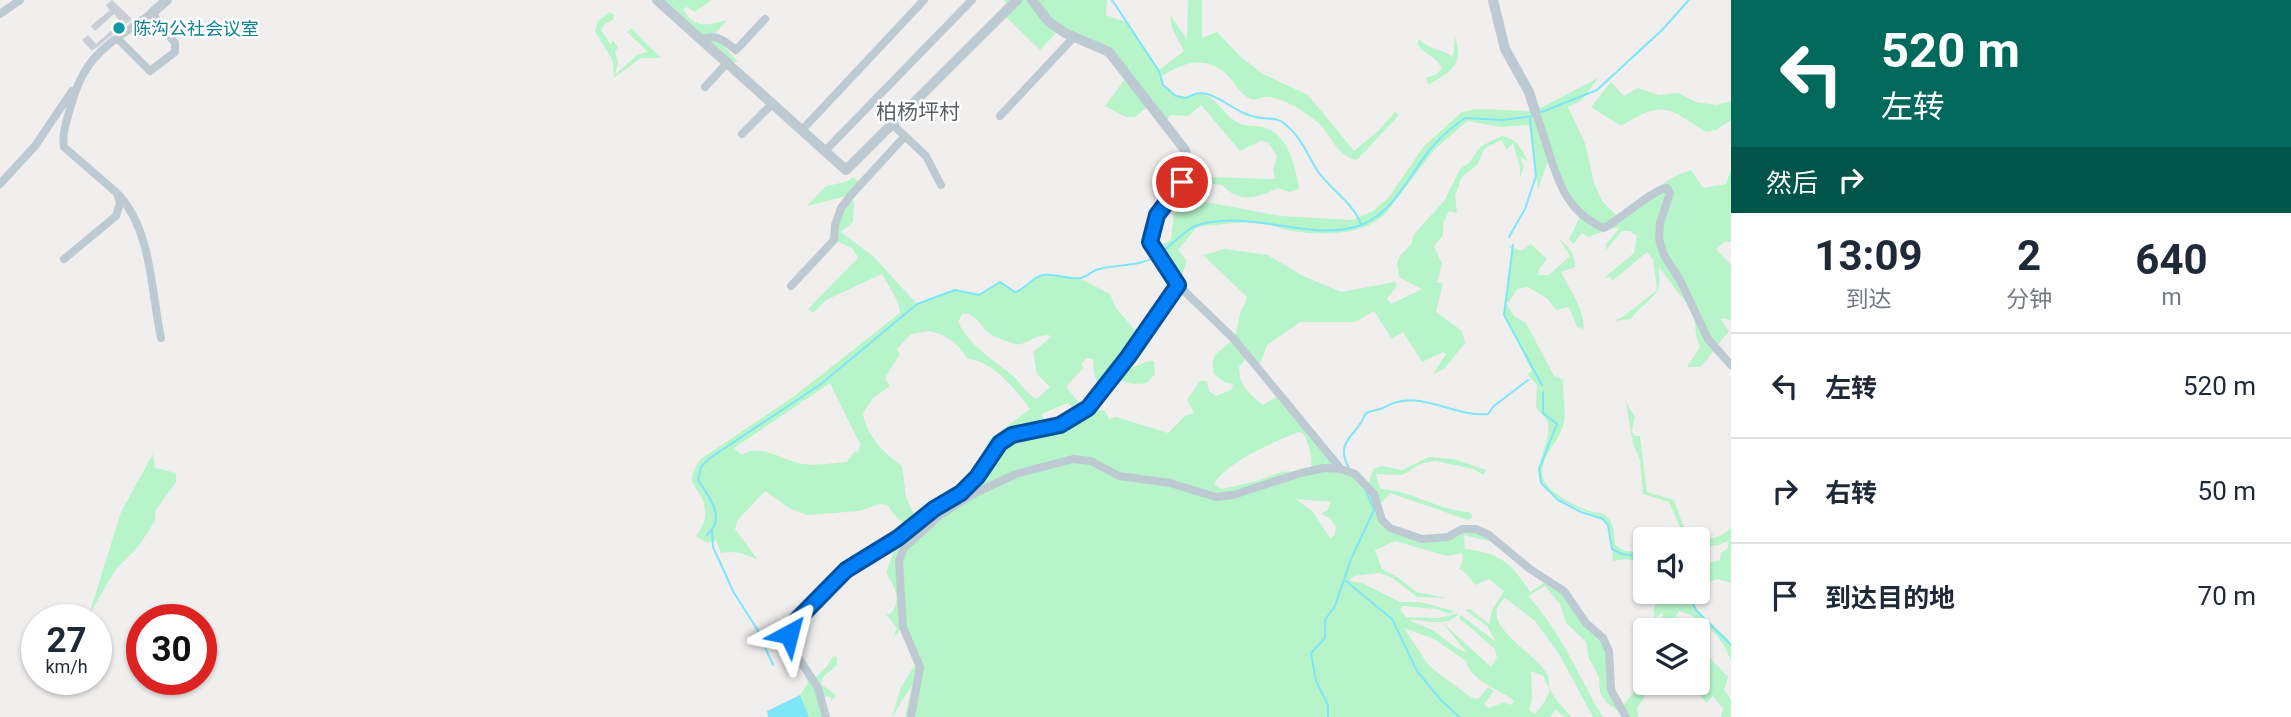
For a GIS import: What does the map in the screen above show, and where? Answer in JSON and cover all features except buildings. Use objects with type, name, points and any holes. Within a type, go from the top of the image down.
[{"type":"street","points":[[0,14],[20,0]]},
{"type":"street","points":[[0,184],[35,146],[93,58],[167,0]]},
{"type":"street","points":[[657,0],[846,170],[1017,0]]},
{"type":"street","points":[[802,130],[924,0]]},
{"type":"street","points":[[825,151],[963,3],[972,0]]},
{"type":"street","points":[[1032,0],[1048,21],[1074,37],[1109,52],[1185,150],[1189,166],[1182,182],[1153,223],[1150,242],[1178,285],[1233,338],[1341,469]]},
{"type":"street","points":[[1493,0],[1505,49],[1529,92],[1563,193],[1573,209],[1590,222],[1604,228],[1659,189],[1667,188],[1671,193],[1660,223],[1659,239],[1663,253],[1680,280],[1709,339],[1731,365]]},
{"type":"street","points":[[117,38],[150,71],[175,52],[175,43],[152,13]]},
{"type":"street","points":[[702,39],[714,35],[721,37],[736,50],[765,19]]},
{"type":"street","points":[[1000,116],[1074,37]]},
{"type":"street","points":[[705,87],[728,62]]},
{"type":"street","points":[[75,86],[62,135],[64,147],[117,193],[128,206],[145,249],[161,338]]},
{"type":"street","points":[[742,134],[773,103]]},
{"type":"street","points":[[892,124],[926,156],[941,185]]},
{"type":"street","points":[[791,286],[834,240],[835,225],[841,208],[905,136]]},
{"type":"street","points":[[64,260],[117,216],[120,203],[117,193]]},
{"type":"street","points":[[826,717],[818,688],[790,645],[791,626],[846,570],[961,493],[977,477],[1000,443],[1012,435],[1060,425],[1088,408],[1128,357],[1178,285]]},
{"type":"street","points":[[904,548],[956,503],[1016,474],[1058,461],[1091,461],[1119,476],[1170,483],[1216,497],[1233,495],[1301,472],[1324,468],[1341,469],[1355,474],[1374,494],[1382,520],[1390,528],[1429,539],[1448,537],[1462,529],[1476,530],[1500,542],[1530,569],[1564,591],[1586,623],[1603,638],[1609,651],[1611,690],[1626,717]]},
{"type":"street","points":[[911,717],[920,667],[903,627],[899,561],[912,526]]},
{"type":"green space","points":[[657,0],[712,0],[695,12],[687,7],[683,9],[697,23],[727,20],[714,35],[738,62],[728,62]]},
{"type":"green space","points":[[1004,0],[1107,0],[1106,15],[1126,22],[1159,70],[1184,51],[1172,28],[1170,15],[1187,39],[1188,0],[1202,0],[1202,38],[1217,32],[1241,57],[1263,74],[1308,95],[1354,151],[1395,112],[1399,115],[1357,160],[1343,154],[1320,125],[1305,113],[1273,98],[1250,99],[1217,67],[1193,63],[1162,76],[1163,85],[1176,96],[1208,96],[1235,121],[1266,128],[1274,132],[1286,146],[1299,189],[1289,192],[1278,188],[1248,197],[1235,195],[1222,185],[1213,184],[1206,177],[1275,179],[1273,170],[1277,156],[1268,142],[1260,141],[1240,151],[1201,105],[1188,116],[1170,115],[1165,123],[1150,105],[1135,117],[1126,117],[1105,106],[1128,75],[1109,52],[1060,29],[1040,50],[1003,14],[1010,7]]},
{"type":"green space","points":[[610,12],[614,15],[613,20],[604,24],[601,30],[611,45],[612,40],[618,47],[615,52],[618,62],[615,75],[637,55],[648,52],[627,32],[631,28],[661,58],[641,58],[614,78],[613,61],[595,31],[598,21]]},
{"type":"green space","points":[[1455,37],[1458,54],[1454,67],[1428,85],[1426,78],[1437,74],[1442,68],[1417,44],[1419,39],[1453,57]]},
{"type":"green space","points":[[1598,78],[1582,100],[1568,107],[1585,143],[1594,183],[1602,201],[1620,219],[1671,178],[1691,170],[1703,188],[1726,184],[1731,169],[1731,242],[1726,241],[1716,249],[1731,265],[1731,320],[1720,318],[1729,332],[1700,367],[1687,367],[1700,347],[1694,310],[1659,267],[1659,287],[1654,296],[1631,319],[1614,321],[1657,290],[1653,259],[1647,252],[1612,281],[1610,277],[1604,278],[1634,253],[1637,236],[1630,231],[1622,231],[1606,250],[1606,244],[1619,229],[1617,227],[1588,237],[1582,233],[1573,244],[1569,239],[1581,215],[1550,156],[1538,189],[1529,125],[1501,127],[1467,121],[1434,150],[1386,213],[1365,227],[1353,231],[1326,234],[1300,232],[1249,223],[1202,226],[1196,228],[1178,250],[1187,261],[1178,285],[1154,249],[1171,240],[1174,213],[1206,202],[1280,216],[1352,220],[1373,211],[1389,197],[1424,146],[1462,112],[1476,109],[1535,111]]},
{"type":"green space","points":[[1611,82],[1624,96],[1638,88],[1659,95],[1678,93],[1696,102],[1716,105],[1731,101],[1731,120],[1716,130],[1706,132],[1673,112],[1656,110],[1621,126],[1591,107]]},
{"type":"green space","points":[[1501,136],[1518,144],[1528,161],[1520,157],[1524,167],[1520,178],[1520,167],[1513,143],[1507,150],[1501,140],[1484,149],[1478,164],[1462,177],[1455,195],[1457,213],[1449,211],[1443,224],[1443,235],[1434,246],[1442,264],[1437,283],[1443,283],[1436,312],[1462,331],[1465,343],[1444,369],[1433,374],[1446,354],[1443,352],[1422,362],[1403,332],[1392,339],[1374,311],[1355,322],[1300,322],[1267,345],[1258,369],[1247,357],[1239,367],[1241,380],[1253,397],[1263,405],[1279,395],[1341,469],[1368,486],[1373,469],[1381,466],[1402,470],[1429,457],[1454,459],[1486,470],[1484,475],[1473,469],[1436,461],[1423,463],[1402,475],[1376,474],[1380,489],[1469,512],[1473,517],[1468,520],[1390,493],[1378,507],[1390,528],[1437,539],[1462,529],[1476,529],[1550,581],[1603,638],[1609,675],[1622,708],[1633,694],[1645,695],[1637,708],[1638,717],[1626,717],[1606,702],[1600,693],[1599,677],[1589,659],[1586,642],[1566,623],[1560,604],[1545,586],[1528,596],[1560,639],[1603,717],[1593,717],[1559,654],[1535,621],[1505,598],[1498,608],[1497,618],[1502,628],[1541,666],[1548,676],[1553,694],[1571,717],[1564,717],[1556,709],[1550,717],[905,717],[912,685],[892,717],[901,687],[917,662],[902,628],[893,638],[897,628],[886,614],[890,614],[894,609],[897,599],[886,573],[897,543],[878,551],[909,528],[893,514],[888,505],[880,504],[859,511],[807,515],[789,508],[765,491],[737,521],[735,529],[758,560],[740,553],[721,553],[716,540],[707,543],[696,536],[705,514],[692,475],[701,459],[793,397],[900,313],[898,302],[882,274],[826,300],[813,313],[808,309],[858,258],[852,248],[834,240],[835,225],[850,195],[807,206],[826,186],[846,182],[853,177],[861,184],[851,195],[854,203],[853,222],[841,232],[874,257],[917,304],[955,290],[979,294],[1000,282],[1015,292],[1023,290],[1036,277],[1051,275],[1079,278],[1110,294],[1116,308],[1141,337],[1121,373],[1145,362],[1154,361],[1155,374],[1147,383],[1138,384],[1126,382],[1114,375],[1101,392],[1094,374],[1093,359],[1086,358],[1082,363],[1083,368],[1066,387],[1082,406],[1076,412],[1068,403],[1041,414],[1047,427],[1088,408],[1105,411],[1109,419],[1116,417],[1168,433],[1185,416],[1194,413],[1187,400],[1200,381],[1207,381],[1209,391],[1216,396],[1231,390],[1233,384],[1224,382],[1214,374],[1213,360],[1235,335],[1246,296],[1203,255],[1225,249],[1268,255],[1303,276],[1341,292],[1395,282],[1397,286],[1387,299],[1391,304],[1422,289],[1399,277],[1397,263],[1401,254],[1411,245],[1414,234],[1444,201],[1460,169],[1469,163],[1480,147]],"holes":[[[963,313],[975,318],[991,335],[1015,344],[1041,336],[1052,336],[1033,352],[1037,374],[1050,387],[1037,399],[1027,392],[1013,376],[969,339],[958,322]],[[929,331],[947,337],[968,359],[994,370],[1011,385],[1030,409],[990,439],[985,448],[989,459],[961,493],[917,522],[906,497],[902,466],[877,443],[868,429],[863,413],[873,398],[890,386],[885,378],[900,354],[897,349],[911,334]],[[830,383],[860,444],[858,453],[854,452],[847,462],[803,464],[764,451],[756,450],[742,455],[734,448]],[[1298,432],[1303,433],[1310,451],[1311,470],[1281,472],[1222,489],[1214,484],[1229,468],[1252,453]],[[1296,499],[1331,502],[1328,510],[1321,514],[1330,518],[1336,527],[1334,536],[1330,538],[1313,512]],[[1464,535],[1492,542],[1544,583],[1530,592],[1504,561],[1488,553],[1465,549]],[[1395,541],[1447,556],[1462,553],[1463,560],[1459,569],[1466,573],[1475,585],[1489,579],[1504,591],[1492,610],[1489,624],[1470,609],[1465,610],[1487,626],[1496,642],[1461,615],[1459,618],[1495,649],[1497,657],[1491,667],[1442,622],[1449,621],[1459,613],[1439,618],[1406,617],[1400,610],[1402,606],[1436,609],[1450,614],[1454,611],[1420,602],[1400,602],[1362,583],[1350,581],[1354,576],[1379,573],[1391,577],[1417,597],[1447,598],[1416,592],[1382,569],[1375,550]],[[1409,620],[1442,622],[1467,653],[1434,631]],[[1404,628],[1434,639],[1466,661],[1479,679],[1514,701],[1511,705],[1505,702],[1488,708],[1484,704],[1494,691],[1488,687],[1478,699],[1472,698],[1429,666]],[[1531,671],[1543,676],[1550,690],[1535,714],[1529,710],[1532,699]]]},
{"type":"green space","points":[[1559,239],[1573,255],[1575,267],[1561,272],[1579,306],[1584,329],[1577,327],[1569,307],[1556,310],[1548,299],[1528,287],[1517,289],[1506,303],[1514,316],[1526,323],[1554,376],[1563,380],[1564,423],[1543,464],[1543,478],[1550,489],[1563,498],[1607,517],[1613,528],[1615,545],[1625,551],[1633,551],[1633,561],[1613,561],[1607,524],[1559,499],[1544,486],[1540,470],[1548,424],[1536,407],[1537,385],[1527,374],[1532,371],[1504,315],[1512,251],[1508,245],[1521,251],[1531,244],[1547,259],[1538,275],[1549,275],[1570,256]]},
{"type":"green space","points":[[1626,402],[1635,417],[1632,431],[1635,436],[1640,436],[1647,492],[1674,500],[1684,527],[1680,527],[1669,502],[1643,494],[1640,460],[1633,444]]},
{"type":"green space","points":[[153,454],[155,468],[176,473],[176,482],[155,511],[155,521],[138,547],[116,569],[95,604],[92,604],[121,512]]},
{"type":"green space","points":[[1731,527],[1731,583],[1718,579],[1710,582],[1710,562],[1720,560],[1721,553],[1728,548],[1729,540],[1710,546],[1710,539],[1718,537]]},
{"type":"green space","points":[[1656,604],[1693,604],[1705,618],[1696,618],[1679,611],[1675,618],[1662,618],[1663,612],[1655,618],[1653,610]]},
{"type":"green space","points":[[1710,623],[1728,639],[1731,645],[1731,661],[1723,644],[1711,629]]},
{"type":"green space","points":[[833,656],[837,657],[837,665],[823,677],[821,684],[836,695],[831,702],[831,698],[827,696],[822,701],[826,717],[809,717],[800,695],[808,683],[805,677],[810,673],[814,679]]},
{"type":"green space","points":[[1710,658],[1728,677],[1724,690],[1731,699],[1731,717],[1721,717],[1723,709],[1713,696],[1706,703],[1700,695],[1710,695]]},
{"type":"water","points":[[800,695],[809,717],[768,717],[767,711]]},
{"type":"waterway","points":[[1112,0],[1159,71],[1163,85],[1176,96],[1186,98],[1201,93],[1207,94],[1249,115],[1283,122],[1296,135],[1317,170],[1347,202],[1361,224]]},
{"type":"waterway","points":[[1539,113],[1597,90],[1662,30],[1689,0]]},
{"type":"waterway","points":[[1162,252],[1196,226],[1221,221],[1323,230],[1343,230],[1361,225],[1383,212],[1433,146],[1465,118],[1502,120],[1534,116]]},
{"type":"waterway","points":[[1509,237],[1525,209],[1536,176],[1530,119]]},
{"type":"waterway","points":[[1513,245],[1504,315],[1542,385]]},
{"type":"waterway","points":[[707,535],[716,522],[716,515],[711,500],[698,480],[701,467],[710,458],[821,384],[917,304],[955,290],[979,295],[1000,282],[1015,292],[1043,275],[1081,278],[1096,270],[1155,257]]},
{"type":"waterway","points":[[1349,468],[1345,459],[1345,444],[1368,412],[1410,400],[1462,412],[1488,414],[1494,406],[1528,380]]},
{"type":"waterway","points":[[1543,394],[1543,413],[1557,424],[1539,469],[1541,483],[1558,500],[1581,512],[1603,519],[1608,525],[1612,549],[1633,555]]},
{"type":"waterway","points":[[1328,717],[1328,705],[1316,681],[1311,653],[1325,638],[1325,620],[1335,606],[1351,559],[1374,510],[1366,491]]},
{"type":"waterway","points":[[712,531],[713,547],[734,593],[757,629],[773,665]]},
{"type":"waterway","points":[[1346,581],[1392,619],[1417,671],[1459,717]]},
{"type":"waterway","points":[[1693,604],[1731,645]]},
{"type":"place","name":"陈沟公社会议室","points":[[119,28]]},
{"type":"district","name":"柏杨坪村","points":[[918,112]]},
{"type":"route","points":[[789,634],[791,626],[846,570],[898,538],[934,509],[961,493],[977,477],[1000,443],[1012,435],[1060,425],[1088,408],[1169,301],[1178,285],[1150,242],[1157,215],[1182,182]]}]
